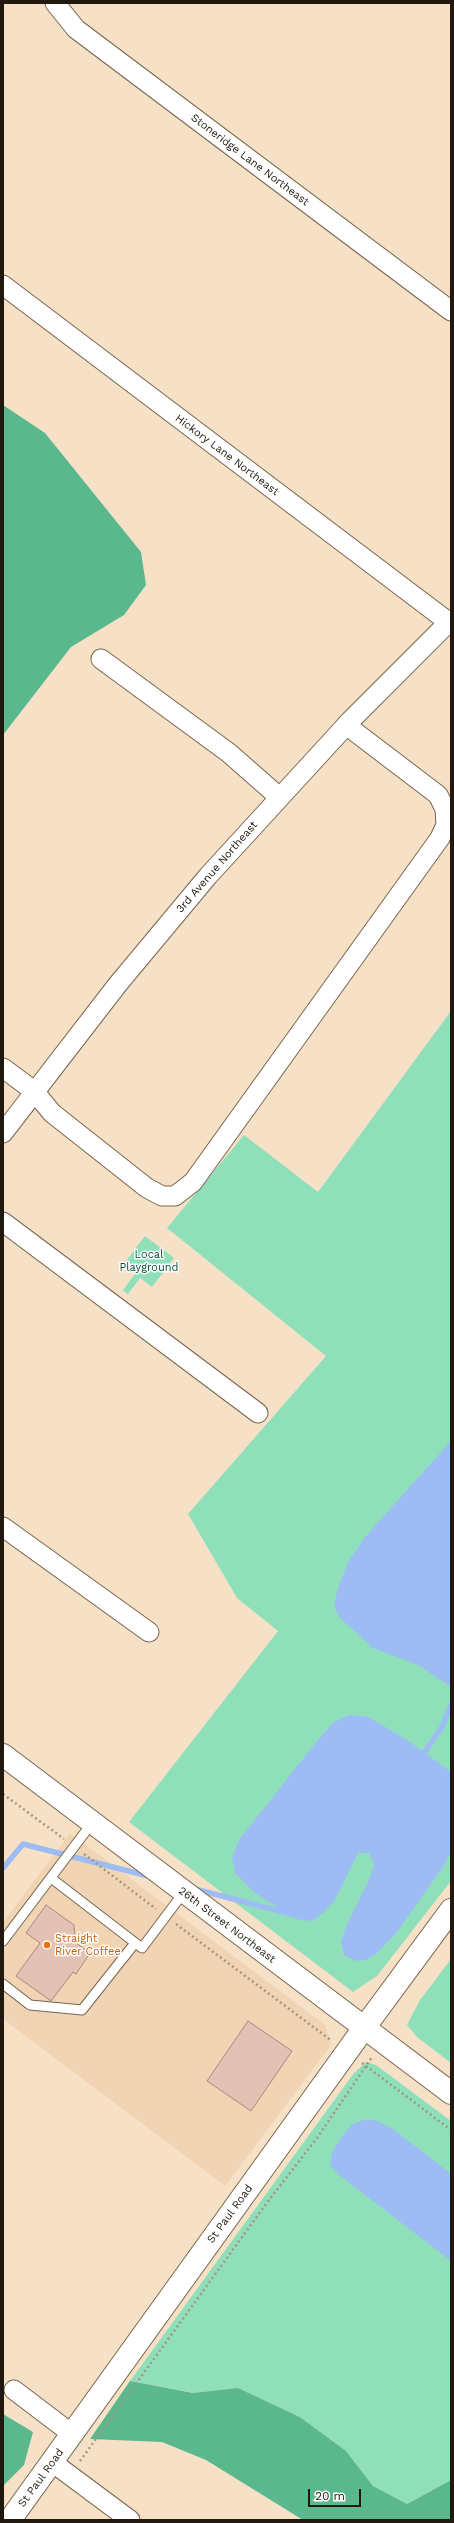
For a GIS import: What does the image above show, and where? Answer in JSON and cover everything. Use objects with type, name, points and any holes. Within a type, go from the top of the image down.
[{"type":"street","name":"Stoneridge Lane Northeast","points":[[55,3],[76,29],[451,311]]},
{"type":"street","name":"Hickory Lane Northeast","points":[[3,285],[450,622]]},
{"type":"street","name":"3rd Avenue Northeast","points":[[3,1133],[118,984],[208,876],[346,725],[450,622]]},
{"type":"street","points":[[101,659],[229,753],[279,797]]},
{"type":"street","points":[[3,1068],[34,1091],[52,1113],[147,1188],[162,1196],[175,1196],[193,1182],[440,838],[446,825],[445,809],[438,795],[346,725]]},
{"type":"street","points":[[3,1222],[258,1414]]},
{"type":"street","points":[[3,1527],[149,1632]]},
{"type":"street","name":"26th Street Northeast","points":[[3,1756],[451,2093]]},
{"type":"street","name":"St Paul Road","points":[[10,2520],[346,2052],[451,1910]]},
{"type":"street","points":[[14,2390],[72,2434]]},
{"type":"street","points":[[52,2462],[130,2520]]},
{"type":"lane","points":[[3,1941],[92,1823]]},
{"type":"lane","points":[[51,1878],[142,1948],[184,1892]]},
{"type":"lane","points":[[3,1984],[30,2005],[82,2010],[135,1943]]},
{"type":"path","points":[[3,1794],[451,2130]]},
{"type":"path","points":[[70,2475],[266,2204],[317,2138],[366,2066]]},
{"type":"shaded area","points":[[70,1833],[325,2025],[331,2045],[225,2186],[3,2019],[3,1922]]},
{"type":"green space","points":[[3,405],[45,433],[141,552],[146,585],[124,615],[71,647],[3,735]]},
{"type":"green space","points":[[451,1011],[451,1881],[377,1976],[353,1992],[129,1822],[278,1631],[237,1598],[188,1514],[326,1356],[167,1228],[244,1135],[318,1192]]},
{"type":"green space","name":"Local Playground","points":[[145,1236],[174,1258],[152,1287],[140,1278],[128,1294],[123,1290],[135,1274],[123,1265]]},
{"type":"green space","points":[[451,1959],[451,2063],[417,2037],[407,2025],[420,2000]]},
{"type":"green space","points":[[366,2062],[376,2065],[451,2121],[451,2480],[407,2504],[373,2486],[346,2451],[300,2417],[238,2388],[194,2393],[130,2381],[354,2073]]},
{"type":"green space","points":[[130,2381],[193,2393],[238,2388],[300,2417],[346,2451],[373,2486],[407,2504],[451,2480],[451,2520],[303,2520],[206,2460],[162,2442],[90,2439]]},
{"type":"green space","points":[[3,2414],[33,2432],[24,2465],[4,2485]]},
{"type":"water","points":[[451,1441],[451,1687],[418,1665],[373,1648],[339,1617],[334,1606],[338,1588],[348,1562],[365,1537]]},
{"type":"water","points":[[349,1715],[369,1717],[410,1742],[451,1772],[451,1852],[443,1867],[397,1932],[376,1954],[366,1960],[356,1961],[344,1955],[341,1942],[347,1924],[369,1880],[374,1865],[369,1853],[358,1853],[335,1900],[323,1913],[312,1921],[296,1919],[255,1893],[235,1873],[232,1858],[239,1840],[317,1741],[334,1722]]},
{"type":"water","points":[[363,2120],[375,2120],[393,2129],[451,2174],[451,2261],[338,2174],[330,2165],[332,2152],[341,2138],[351,2125]]},
{"type":"building","points":[[46,1905],[74,1925],[75,1942],[90,1953],[76,1974],[73,1972],[51,2001],[16,1976],[40,1943],[26,1933]]},
{"type":"building","points":[[248,2021],[292,2051],[251,2111],[207,2081]]},
{"type":"waterway","points":[[421,1757],[442,1727],[451,1705]]},
{"type":"waterway","points":[[3,1868],[23,1844],[152,1877]]},
{"type":"waterway","points":[[195,1889],[295,1915]]},
{"type":"place","name":"Straight River Coffee","points":[[47,1945]]}]
